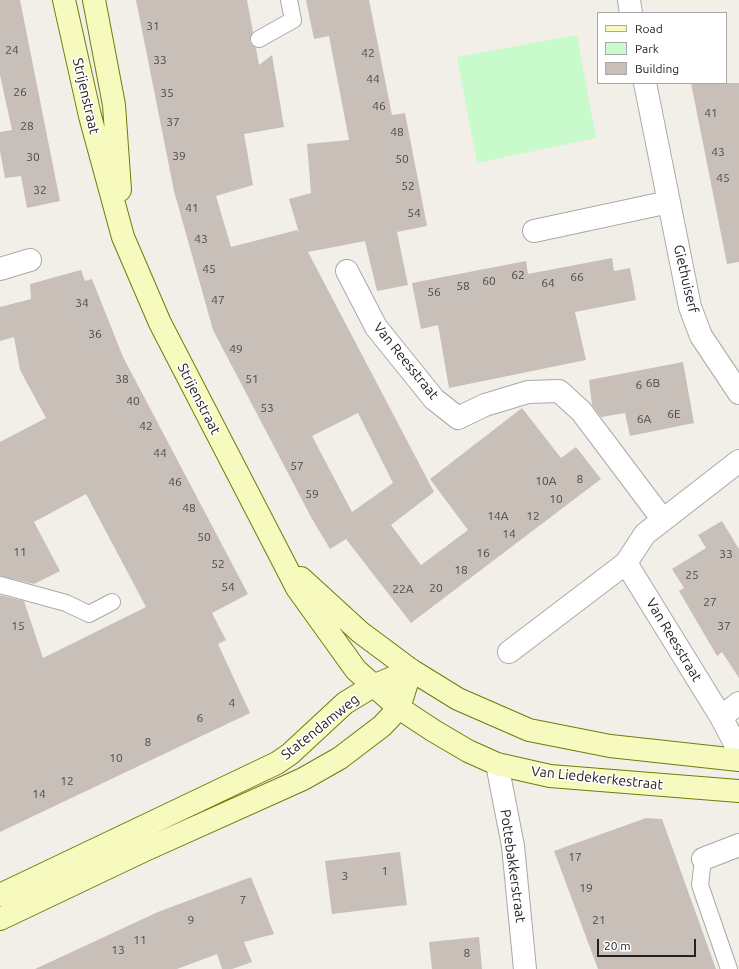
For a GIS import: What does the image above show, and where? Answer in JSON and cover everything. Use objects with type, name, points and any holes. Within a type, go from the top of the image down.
[{"type":"street","name":"Strijenstraat","points":[[64,0],[90,116],[123,237],[160,323],[280,558],[297,588],[356,670],[399,708]]},
{"type":"street","name":"Strijenstraat","points":[[94,0],[114,105],[123,237]]},
{"type":"street","points":[[629,0],[631,12]]},
{"type":"street","name":"Giethuiserf","points":[[645,84],[690,307],[701,336],[739,393]]},
{"type":"street","points":[[534,231],[670,202]]},
{"type":"street","points":[[0,269],[30,260]]},
{"type":"street","name":"Van Reesstraat","points":[[347,271],[376,327],[434,399],[458,418],[485,405],[528,392],[559,391],[581,411],[663,520]]},
{"type":"street","points":[[508,652],[626,563],[645,534],[739,461]]},
{"type":"street","name":"Strijenstraat","points":[[280,558],[360,632],[411,670]]},
{"type":"street","name":"Van Reesstraat","points":[[626,563],[721,717],[739,751]]},
{"type":"street","points":[[411,670],[458,699],[529,730],[610,746],[739,760]]},
{"type":"street","name":"Statendamweg","points":[[0,895],[277,763],[290,754],[345,703],[373,686],[411,670]]},
{"type":"street","name":"Statendamweg","points":[[0,919],[145,850],[303,779],[340,758],[382,726],[399,708],[411,670]]},
{"type":"street","points":[[721,717],[739,703]]},
{"type":"street","name":"Van Liedekerkestraat","points":[[399,708],[468,751],[497,764],[550,776],[739,791]]},
{"type":"street","name":"Pottebakkerstraat","points":[[497,764],[513,846],[525,969]]},
{"type":"street","points":[[703,859],[739,845]]},
{"type":"lane","points":[[259,39],[293,20],[289,0]]},
{"type":"lane","points":[[0,585],[66,603],[89,614],[112,602]]},
{"type":"lane","points":[[703,859],[700,885],[729,969]]},
{"type":"green space","points":[[577,35],[596,138],[477,163],[457,57]]},
{"type":"building","points":[[0,0],[20,0],[60,201],[27,208],[21,176],[5,178],[0,151],[0,132],[12,130],[0,75]]},
{"type":"building","points":[[136,0],[247,0],[253,32],[250,39],[251,44],[256,48],[259,65],[272,55],[284,127],[244,134],[253,185],[216,196],[231,247],[297,230],[299,233],[289,199],[311,193],[307,144],[349,140],[329,36],[314,39],[306,0],[369,0],[392,115],[405,113],[427,226],[397,232],[408,285],[377,291],[365,241],[308,252],[434,492],[391,525],[421,565],[468,530],[430,479],[522,408],[561,458],[576,447],[601,479],[411,623],[346,539],[330,549],[311,517],[213,330],[174,191]],"holes":[[[358,413],[393,483],[352,512],[312,436]]]},
{"type":"building","points":[[739,83],[739,262],[727,264],[691,84]]},
{"type":"building","points":[[612,258],[614,271],[630,268],[636,300],[575,312],[586,360],[449,388],[438,325],[421,329],[412,283],[526,261],[528,274]]},
{"type":"building","points":[[81,270],[85,281],[92,279],[123,357],[248,594],[212,613],[226,640],[218,644],[250,713],[0,832],[0,595],[24,601],[43,658],[146,607],[86,494],[34,522],[60,571],[34,584],[0,576],[0,442],[46,418],[20,370],[14,337],[0,341],[0,307],[31,299],[30,284]]},
{"type":"building","points":[[683,362],[694,423],[630,436],[625,413],[601,417],[592,405],[589,380]]},
{"type":"building","points":[[722,521],[739,549],[739,678],[722,652],[717,656],[679,591],[684,588],[672,569],[706,548],[698,535]]},
{"type":"building","points":[[646,818],[662,819],[716,969],[598,969],[554,851]]},
{"type":"building","points":[[400,852],[407,905],[332,914],[325,861]]},
{"type":"building","points":[[251,877],[274,934],[244,942],[252,962],[232,969],[222,969],[217,954],[177,969],[35,969],[158,912]]},
{"type":"building","points":[[479,937],[482,969],[432,969],[429,942]]}]
